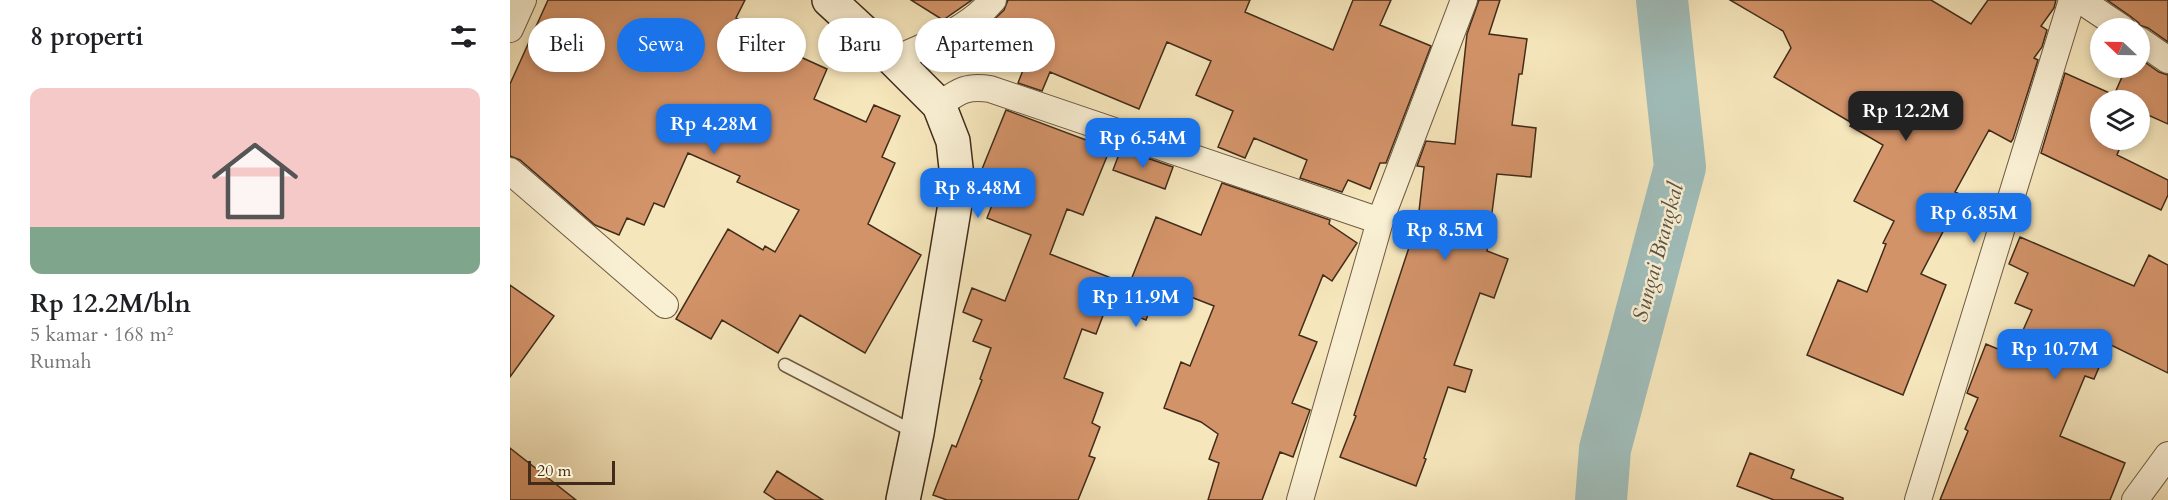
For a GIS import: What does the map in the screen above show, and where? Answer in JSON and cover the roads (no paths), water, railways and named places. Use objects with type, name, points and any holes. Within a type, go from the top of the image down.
[{"type":"main road","points":[[829,0],[848,18]]},
{"type":"main road","points":[[903,69],[939,105],[952,141],[958,186],[917,433],[903,500]]},
{"type":"street","points":[[510,29],[523,0]]},
{"type":"street","points":[[903,56],[950,34],[970,21],[993,0]]},
{"type":"street","points":[[1300,500],[1380,221],[1464,0]]},
{"type":"street","points":[[1918,500],[2072,0]]},
{"type":"street","points":[[2080,0],[2107,18]]},
{"type":"street","points":[[2150,48],[2168,60]]},
{"type":"street","points":[[939,105],[962,89],[990,88],[1380,221]]},
{"type":"street","points":[[510,171],[665,305]]},
{"type":"street","points":[[2135,500],[2168,455]]},
{"type":"lane","points":[[785,365],[917,433]]},
{"type":"waterway","name":"Sungai Brangkal","points":[[1601,500],[1605,449],[1680,167],[1662,0]]}]
